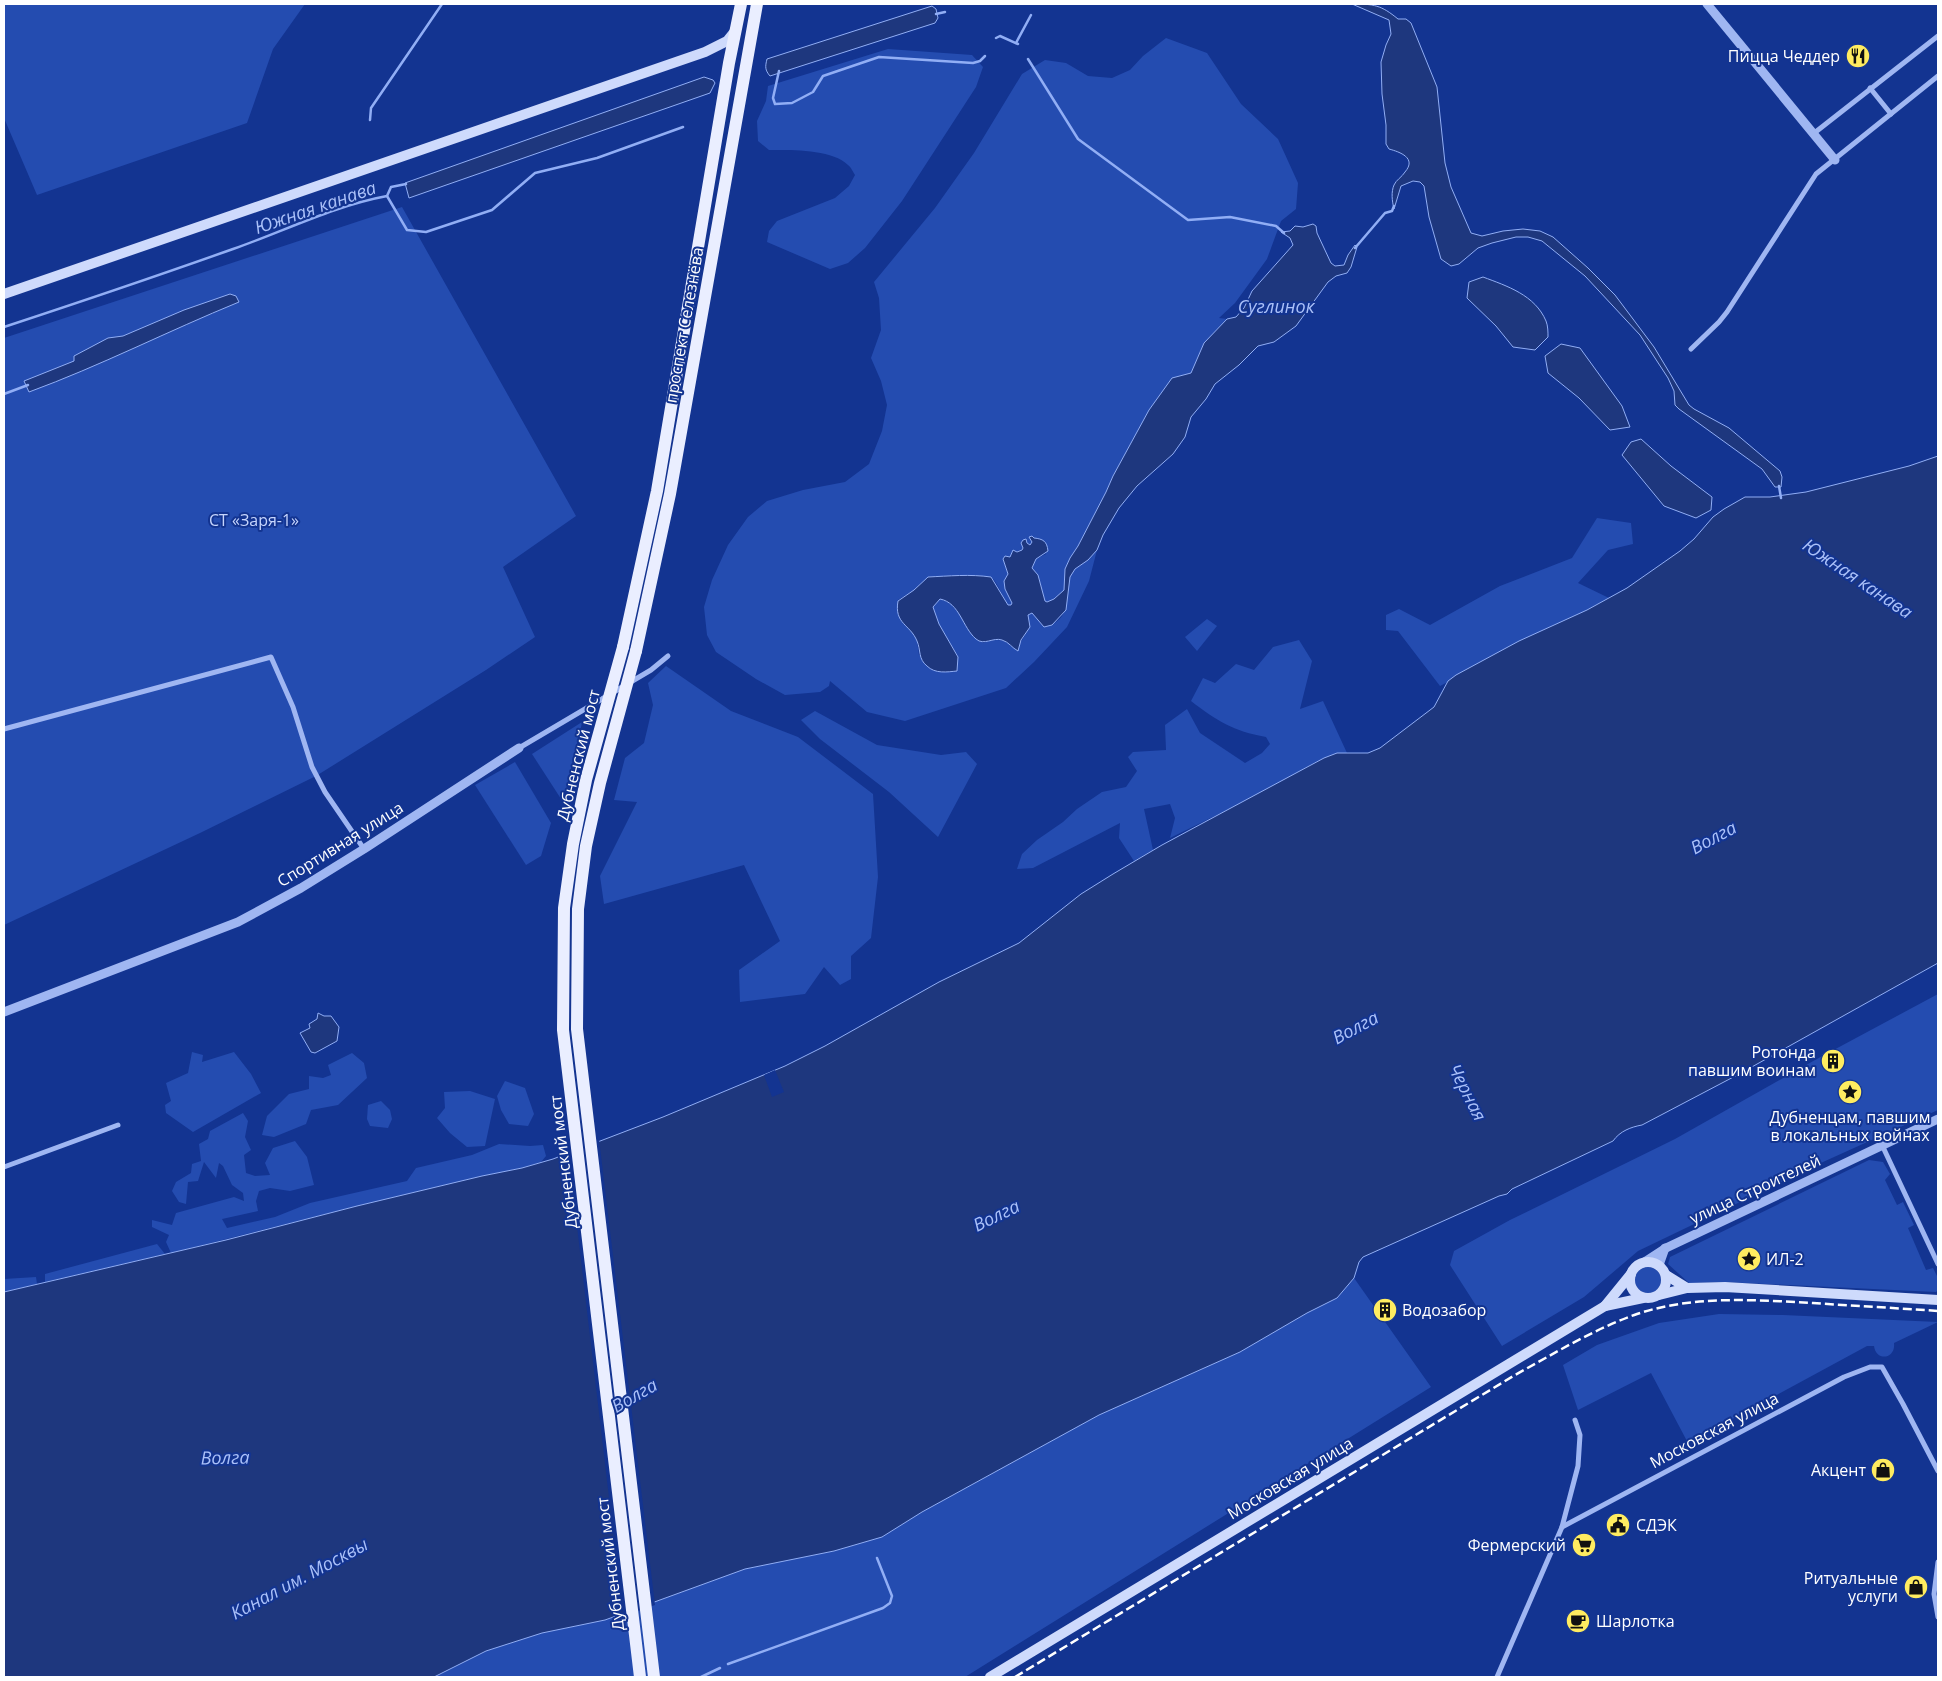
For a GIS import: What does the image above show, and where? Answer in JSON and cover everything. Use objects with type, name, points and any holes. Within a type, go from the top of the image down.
[{"type":"main road","name":"проспект Селезнёва","points":[[623,647],[657,491],[729,63],[741,4]]},
{"type":"main road","name":"проспект Селезнёва","points":[[636,651],[670,494],[757,4]]},
{"type":"main road","points":[[4,294],[709,51],[727,41],[736,30]]},
{"type":"main road","points":[[709,51],[717,51],[723,54],[729,63]]},
{"type":"main road","name":"Дубненский мост","points":[[623,647],[586,780],[573,844],[564,908],[563,1030],[640,1677]]},
{"type":"main road","name":"Дубненский мост","points":[[636,651],[600,783],[586,846],[578,909],[577,1029],[654,1677]]},
{"type":"main road","points":[[1605,1306],[1638,1265],[1643,1263],[1654,1263],[1666,1275],[1687,1288]]},
{"type":"main road","points":[[1631,1274],[1630,1280],[1633,1291],[1642,1298]]},
{"type":"main road","points":[[1659,1295],[1666,1286],[1666,1275]]},
{"type":"main road","points":[[1605,1306],[1642,1298],[1648,1299],[1687,1288],[1725,1287],[1938,1300]]},
{"type":"main road","name":"Московская улица","points":[[990,1677],[1605,1306]]},
{"type":"street","points":[[1706,4],[1835,160]]},
{"type":"street","points":[[1812,134],[1938,36]]},
{"type":"street","points":[[1690,349],[1727,312],[1816,174],[1938,76]]},
{"type":"street","points":[[1870,88],[1891,114]]},
{"type":"street","points":[[4,730],[271,656],[293,707],[312,767],[325,792],[364,849]]},
{"type":"street","name":"Спортивная улица","points":[[4,1012],[238,922],[301,888],[519,748],[652,670],[668,656]]},
{"type":"street","name":"улица Строителей","points":[[1643,1263],[1666,1248],[1938,1120]]},
{"type":"street","points":[[4,1167],[118,1125]]},
{"type":"street","points":[[1882,1145],[1938,1264]]},
{"type":"street","points":[[1659,1266],[1666,1248]]},
{"type":"street","name":"Московская улица","points":[[1562,1527],[1844,1377],[1870,1367],[1882,1367],[1904,1404],[1938,1471]]},
{"type":"street","points":[[1498,1677],[1562,1527],[1578,1466],[1580,1435],[1575,1420]]},
{"type":"street","points":[[1938,1562],[1934,1594],[1938,1617]]},
{"type":"green space","points":[[4,4],[305,4],[273,49],[247,123],[37,195],[4,118]]},
{"type":"green space","points":[[1166,38],[1207,53],[1241,104],[1278,139],[1298,183],[1296,209],[1281,221],[1267,259],[1235,303],[1219,318],[1227,319],[1204,343],[1191,373],[1172,379],[1149,410],[1070,558],[1065,569],[1064,590],[1051,602],[1045,601],[1038,575],[1032,569],[1036,559],[1046,554],[1037,538],[1034,538],[1030,546],[1027,543],[1021,550],[1013,551],[1010,557],[1003,559],[1008,574],[1004,581],[1005,589],[1012,603],[1011,605],[1008,605],[994,580],[983,576],[928,577],[914,590],[898,600],[917,641],[919,655],[958,656],[939,624],[933,607],[940,599],[950,603],[983,643],[1001,640],[1016,650],[1030,627],[1028,615],[1032,613],[1044,627],[1054,623],[1061,617],[1065,611],[1068,581],[1071,574],[1097,550],[1089,581],[1067,627],[1006,688],[905,721],[867,712],[830,681],[829,686],[820,692],[785,695],[756,679],[716,652],[707,635],[704,607],[712,580],[728,545],[748,517],[767,501],[803,490],[845,482],[869,464],[882,431],[887,405],[881,381],[871,358],[881,330],[879,298],[874,282],[935,208],[974,153],[1022,74],[1045,60],[1066,63],[1088,76],[1112,78],[1130,70],[1143,56]]},
{"type":"green space","points":[[888,49],[972,55],[983,67],[976,87],[902,201],[865,248],[848,263],[830,269],[767,242],[769,231],[777,221],[835,198],[849,186],[855,175],[849,166],[832,156],[822,153],[769,150],[758,141],[757,121],[766,101],[768,86]]},
{"type":"green space","name":"СТ «Заря-1»","points":[[402,207],[576,516],[503,567],[535,637],[486,670],[316,776],[4,925],[4,338]]},
{"type":"green space","points":[[1597,518],[1631,523],[1633,544],[1608,550],[1578,583],[1609,598],[1587,610],[1440,686],[1398,631],[1386,630],[1386,615],[1399,609],[1430,625],[1500,586],[1572,558]]},
{"type":"green space","points":[[1207,619],[1217,626],[1197,651],[1185,637]]},
{"type":"green space","points":[[1299,640],[1312,661],[1300,709],[1323,701],[1347,753],[1329,756],[1312,764],[1253,797],[1170,838],[1175,818],[1170,804],[1144,809],[1153,850],[1134,861],[1119,838],[1120,823],[1033,868],[1017,869],[1022,854],[1077,809],[1102,792],[1126,787],[1137,771],[1128,757],[1133,752],[1166,750],[1165,725],[1187,709],[1200,733],[1245,763],[1262,753],[1270,744],[1266,737],[1244,732],[1226,724],[1191,701],[1203,678],[1215,683],[1236,664],[1254,670],[1273,647]]},
{"type":"green space","points":[[666,666],[731,711],[798,737],[873,794],[878,877],[871,938],[851,956],[851,979],[840,985],[824,967],[805,994],[740,1002],[739,970],[780,941],[744,865],[604,904],[600,876],[637,802],[614,800],[625,758],[644,743],[653,705],[648,683]]},
{"type":"green space","points":[[815,711],[877,745],[941,755],[966,752],[977,764],[938,837],[889,792],[820,739],[801,720]]},
{"type":"green space","points":[[582,723],[563,802],[532,754]]},
{"type":"green space","points":[[515,762],[551,823],[541,856],[526,865],[475,785]]},
{"type":"green space","points":[[1938,994],[1938,1110],[1823,1162],[1638,1251],[1584,1297],[1502,1346],[1450,1265],[1454,1251],[1510,1220],[1675,1139],[1815,1060]]},
{"type":"green space","points":[[192,1052],[203,1055],[202,1062],[234,1052],[251,1074],[261,1093],[193,1132],[166,1113],[165,1105],[171,1101],[166,1083],[188,1073]]},
{"type":"green space","points":[[352,1053],[364,1063],[367,1078],[338,1105],[311,1110],[306,1124],[274,1137],[262,1135],[267,1116],[289,1094],[309,1089],[309,1076],[323,1078],[331,1075],[328,1065]]},
{"type":"green space","points":[[505,1081],[525,1088],[534,1114],[528,1126],[509,1124],[501,1110],[497,1096]]},
{"type":"green space","points":[[470,1091],[495,1099],[485,1146],[467,1147],[450,1133],[437,1118],[445,1108],[444,1092]]},
{"type":"green space","points":[[381,1101],[390,1110],[392,1119],[388,1128],[370,1126],[367,1119],[368,1105]]},
{"type":"green space","points":[[243,1113],[248,1121],[245,1137],[251,1150],[244,1155],[246,1173],[255,1176],[270,1175],[265,1163],[273,1148],[295,1141],[307,1157],[314,1185],[290,1191],[270,1188],[259,1191],[256,1201],[258,1211],[222,1219],[227,1228],[275,1217],[310,1203],[407,1181],[416,1168],[472,1155],[499,1144],[543,1145],[546,1156],[541,1162],[522,1168],[357,1206],[171,1253],[166,1242],[169,1235],[152,1227],[152,1220],[172,1225],[176,1213],[234,1197],[244,1201],[243,1193],[232,1185],[223,1166],[219,1163],[216,1178],[204,1162],[198,1181],[188,1182],[186,1204],[179,1202],[172,1191],[176,1182],[191,1173],[192,1164],[201,1161],[199,1144],[208,1139],[210,1131]]},
{"type":"green space","points":[[1869,1160],[1883,1162],[1890,1174],[1885,1180],[1897,1205],[1903,1202],[1914,1225],[1908,1228],[1926,1270],[1933,1268],[1938,1278],[1938,1290],[1936,1292],[1724,1282],[1689,1283],[1668,1264],[1670,1257]]},
{"type":"green space","points":[[157,1244],[165,1254],[45,1282],[45,1274]]},
{"type":"green space","points":[[1648,1267],[1657,1271],[1661,1280],[1657,1289],[1648,1293],[1639,1289],[1635,1280],[1639,1271]]},
{"type":"green space","points":[[36,1277],[37,1284],[4,1292],[4,1279]]},
{"type":"green space","points":[[1354,1278],[1431,1387],[965,1677],[434,1677],[486,1651],[542,1633],[605,1620],[745,1569],[834,1551],[882,1537],[922,1512],[1099,1415],[1240,1352],[1337,1298]]},
{"type":"green space","points":[[1719,1314],[1938,1322],[1894,1343],[1894,1348],[1889,1355],[1878,1355],[1874,1346],[1867,1346],[1688,1443],[1651,1373],[1578,1410],[1563,1365],[1597,1345],[1659,1323]]},
{"type":"water","points":[[1352,4],[1377,6],[1398,19],[1406,19],[1411,23],[1437,87],[1445,163],[1451,187],[1471,233],[1482,236],[1523,229],[1540,231],[1553,237],[1615,295],[1654,347],[1689,405],[1729,428],[1780,471],[1782,477],[1781,487],[1775,487],[1762,469],[1675,405],[1674,391],[1668,378],[1640,335],[1585,276],[1542,241],[1528,237],[1516,237],[1492,243],[1478,248],[1459,264],[1451,266],[1441,259],[1429,217],[1424,186],[1420,182],[1413,181],[1401,186],[1394,209],[1393,188],[1395,183],[1404,174],[1409,163],[1406,156],[1389,149],[1386,144],[1381,62],[1391,34],[1389,20]]},
{"type":"water","points":[[932,6],[936,9],[938,18],[935,23],[770,76],[766,70],[767,59]]},
{"type":"water","points":[[704,77],[713,80],[715,83],[710,93],[409,198],[405,183]]},
{"type":"water","name":"Суглинок","points":[[1313,224],[1316,226],[1317,233],[1331,263],[1335,266],[1344,265],[1355,245],[1357,247],[1351,267],[1347,273],[1336,276],[1328,282],[1296,326],[1274,342],[1258,346],[1239,365],[1215,384],[1206,399],[1191,417],[1185,437],[1173,454],[1137,486],[1119,508],[1103,535],[1097,550],[1088,560],[1075,569],[1070,577],[1066,610],[1052,625],[1044,627],[1032,613],[1028,615],[1030,627],[1021,640],[1018,651],[1007,642],[999,639],[982,642],[976,639],[952,605],[940,599],[933,607],[939,624],[958,657],[957,671],[945,672],[930,669],[922,660],[914,635],[898,615],[898,601],[928,577],[975,576],[991,577],[1008,605],[1011,605],[1012,603],[1005,589],[1004,581],[1008,574],[1003,559],[1005,556],[1010,557],[1013,550],[1017,552],[1022,550],[1021,543],[1023,540],[1026,539],[1030,545],[1032,542],[1029,537],[1032,536],[1044,541],[1047,545],[1048,551],[1036,559],[1032,568],[1038,575],[1045,601],[1054,599],[1064,590],[1065,569],[1070,558],[1149,410],[1172,378],[1191,373],[1204,343],[1227,319],[1236,317],[1244,308],[1252,291],[1293,245],[1290,238],[1281,232],[1290,231],[1295,226],[1303,227]]},
{"type":"water","points":[[1483,277],[1528,298],[1541,312],[1547,323],[1548,337],[1535,350],[1513,347],[1496,326],[1467,298],[1469,282]]},
{"type":"water","points":[[230,294],[236,296],[239,302],[82,371],[29,392],[24,381],[74,361],[74,356],[108,338],[123,336],[184,310]]},
{"type":"water","points":[[1561,344],[1580,348],[1622,406],[1630,427],[1610,430],[1579,398],[1548,373],[1545,356]]},
{"type":"water","points":[[1641,439],[1671,466],[1712,497],[1711,510],[1696,518],[1664,506],[1622,455],[1631,442]]},
{"type":"water","points":[[1938,456],[1938,963],[1741,1073],[1642,1125],[1626,1130],[1613,1141],[1512,1189],[1507,1194],[1363,1257],[1359,1262],[1354,1278],[1337,1298],[1240,1352],[1099,1415],[922,1512],[882,1537],[834,1551],[745,1569],[605,1620],[542,1633],[486,1651],[434,1677],[4,1677],[4,1292],[226,1240],[482,1176],[522,1168],[553,1159],[663,1117],[785,1066],[825,1046],[939,982],[1019,943],[1081,894],[1113,874],[1162,845],[1324,758],[1337,753],[1368,753],[1380,748],[1434,707],[1448,681],[1456,675],[1519,641],[1587,610],[1627,588],[1680,551],[1694,539],[1713,517],[1745,497],[1770,497],[1806,492],[1909,466]]},
{"type":"water","points":[[318,1013],[324,1016],[331,1016],[339,1027],[337,1041],[315,1053],[311,1052],[300,1033],[310,1028],[309,1024],[317,1019]]},
{"type":"pier","points":[[775,1070],[784,1092],[772,1097],[764,1075]]},
{"type":"pier","points":[[599,1139],[655,1605],[623,1616],[568,1150]]},
{"type":"waterway","points":[[370,120],[371,108],[442,4]]},
{"type":"waterway","name":"Южная канава","points":[[936,14],[945,12]]},
{"type":"waterway","points":[[1016,43],[1031,15]]},
{"type":"waterway","points":[[996,38],[1000,36],[1018,44]]},
{"type":"waterway","points":[[779,71],[773,98],[775,104],[792,103],[813,92],[823,76],[879,57],[973,63],[980,61],[985,56]]},
{"type":"waterway","points":[[1028,59],[1078,139],[1188,220],[1230,217],[1276,226],[1284,233]]},
{"type":"waterway","points":[[387,196],[407,230],[426,232],[492,210],[535,173],[597,158],[683,127]]},
{"type":"waterway","name":"Южная канава","points":[[4,327],[233,249],[328,212],[387,196],[391,187],[406,184]]},
{"type":"waterway","points":[[1355,248],[1385,213],[1392,211],[1394,206]]},
{"type":"waterway","points":[[4,394],[28,385]]},
{"type":"waterway","name":"Южная канава","points":[[1779,486],[1781,498]]},
{"type":"waterway","points":[[728,1664],[883,1608],[890,1603],[892,1596],[877,1558]]},
{"type":"waterway","points":[[701,1677],[720,1668]]},
{"type":"railway","points":[[1015,1677],[1515,1375],[1575,1342],[1621,1320],[1659,1308],[1702,1301],[1725,1300],[1938,1311]]},
{"type":"place","name":"Пицца Чеддер","points":[[1858,56]]},
{"type":"place","name":"Ротонда павшим воинам","points":[[1833,1061]]},
{"type":"place","name":"Дубненцам, павшим в локальных войнах","points":[[1850,1092]]},
{"type":"place","name":"ИЛ-2","points":[[1749,1259]]},
{"type":"place","name":"Водозабор","points":[[1385,1310]]},
{"type":"place","name":"Акцент","points":[[1883,1470]]},
{"type":"place","name":"СДЭК","points":[[1618,1525]]},
{"type":"place","name":"Фермерский","points":[[1584,1545]]},
{"type":"place","name":"Ритуальные услуги","points":[[1916,1587]]},
{"type":"place","name":"Шарлотка","points":[[1578,1621]]},
{"type":"water label","name":"Волга","points":[[1713,837]]},
{"type":"water label","name":"Волга","points":[[1355,1027]]},
{"type":"water label","name":"Черная","points":[[1468,1092]]},
{"type":"water label","name":"Волга","points":[[996,1215]]},
{"type":"water label","name":"Волга","points":[[634,1395]]},
{"type":"water label","name":"Волга","points":[[225,1457]]},
{"type":"water label","name":"Канал им. Москвы","points":[[299,1578]]}]
